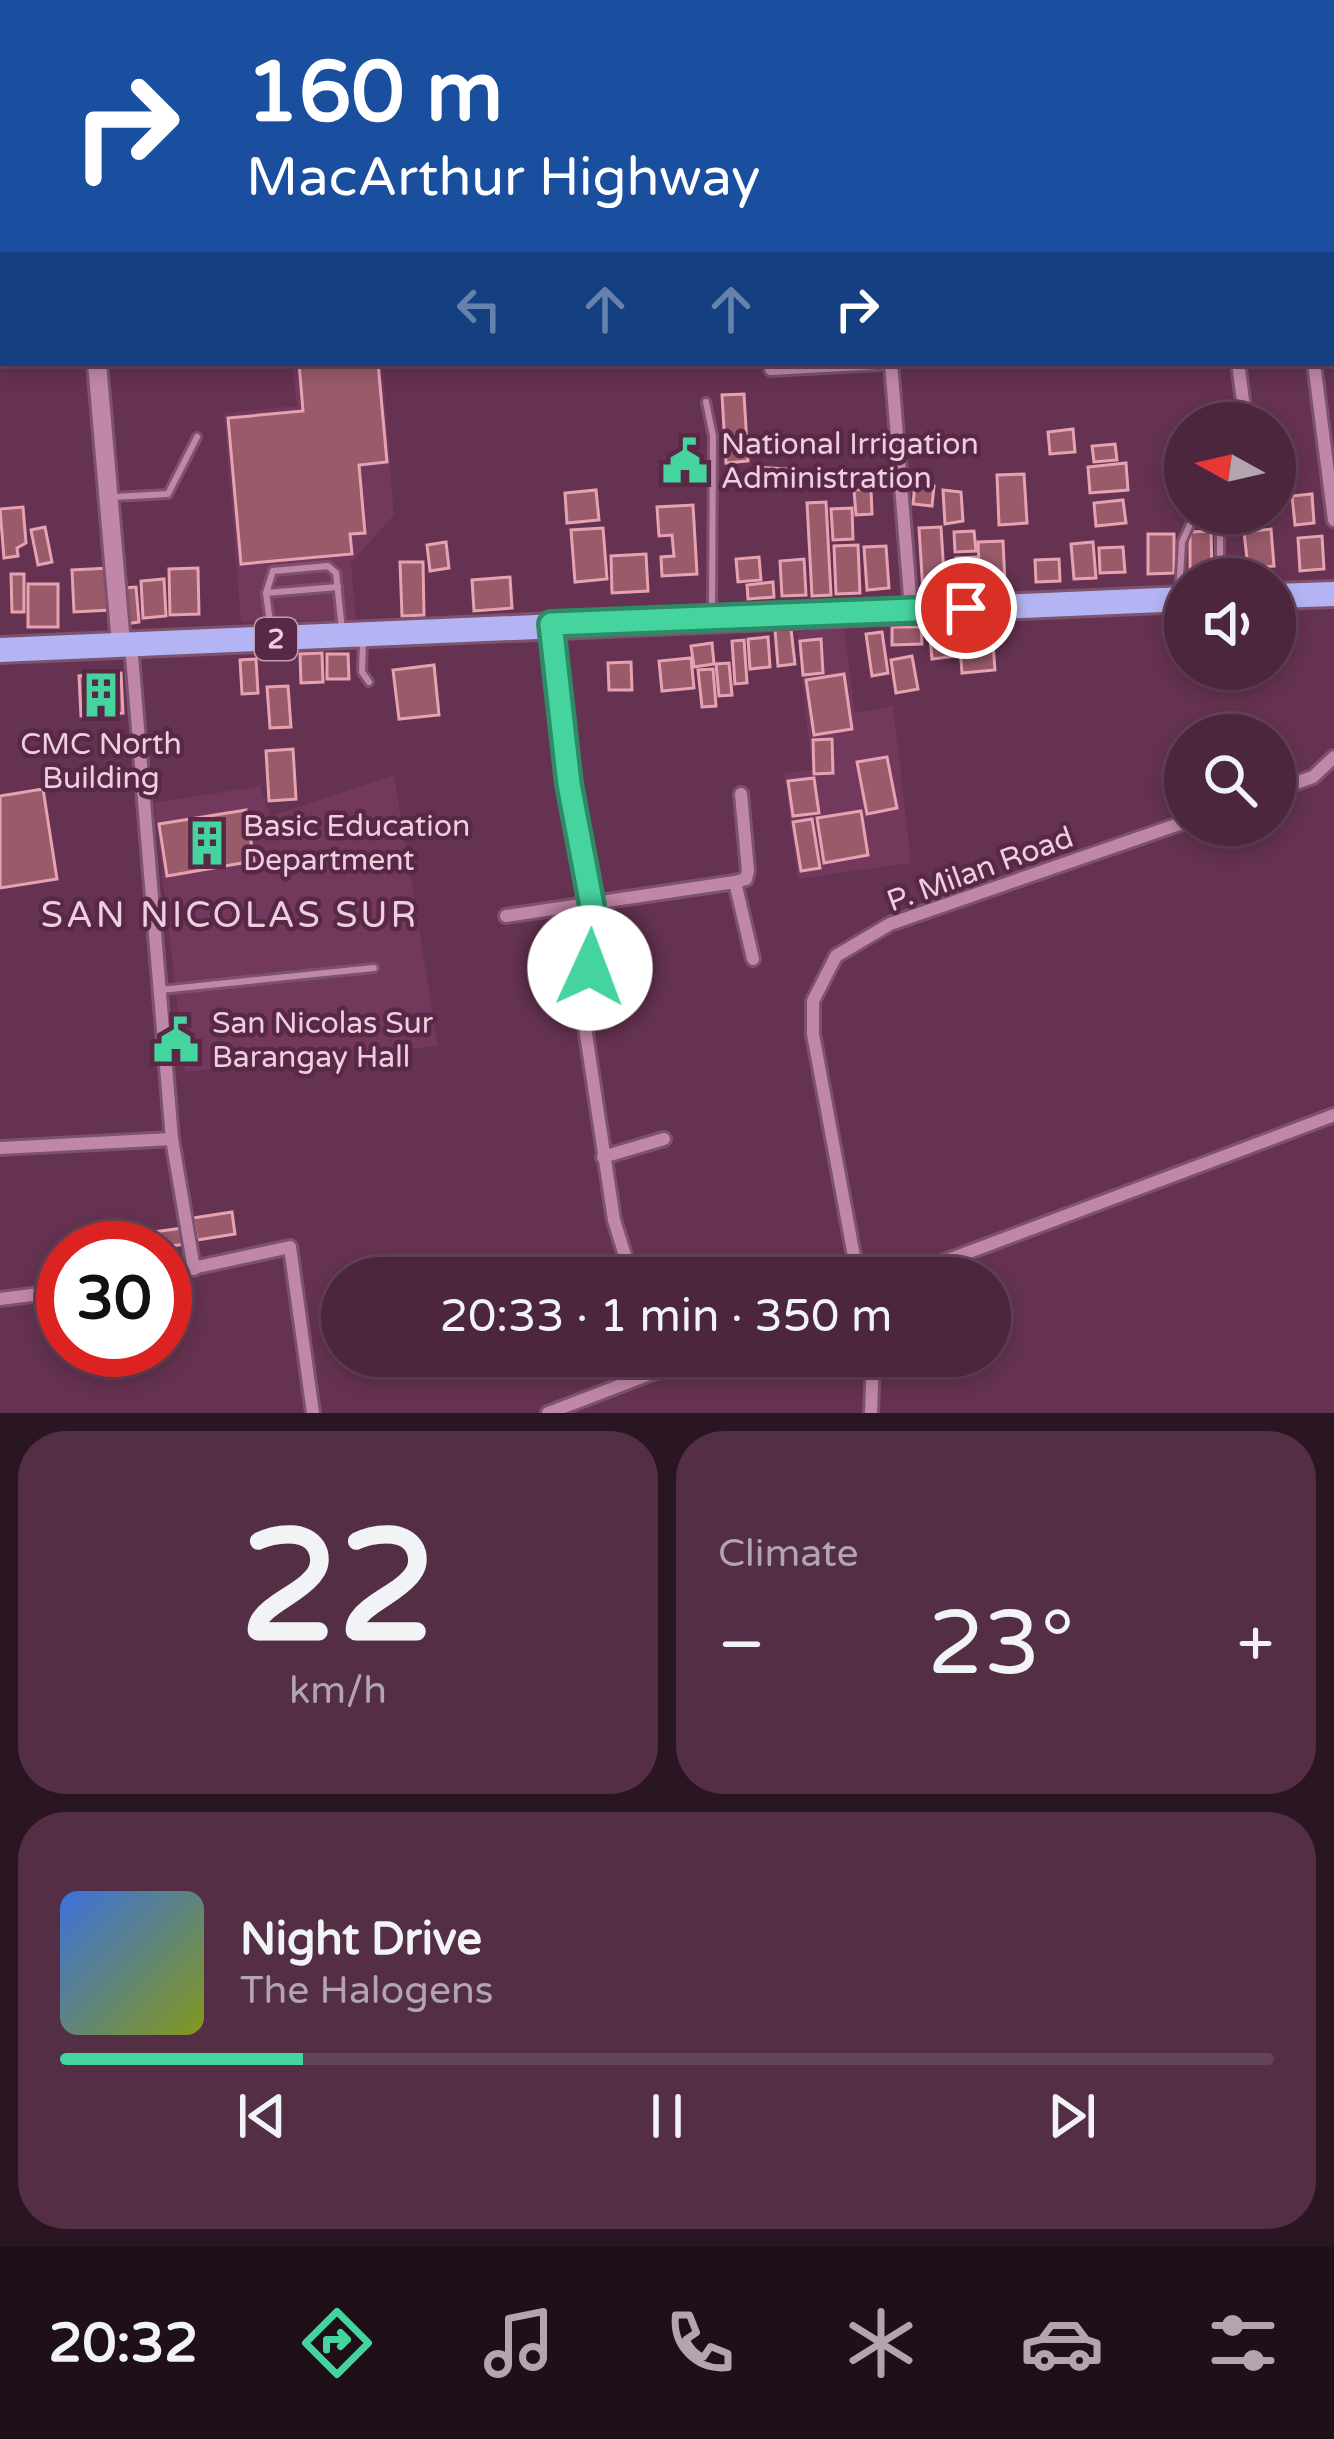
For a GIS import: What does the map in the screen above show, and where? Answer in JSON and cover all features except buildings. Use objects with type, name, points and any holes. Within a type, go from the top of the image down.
[{"type":"highway","points":[[1296,595],[1334,594]]},
{"type":"highway","name":"2","points":[[0,650],[1164,600]]},
{"type":"street","points":[[97,366],[172,1139],[194,1269],[290,1247],[313,1413]]},
{"type":"street","points":[[771,370],[833,366]]},
{"type":"street","points":[[890,366],[911,609]]},
{"type":"street","points":[[1238,366],[1243,402]]},
{"type":"street","points":[[1314,366],[1334,520]]},
{"type":"street","points":[[551,624],[569,784],[592,906],[585,1027],[603,1157],[627,1257]]},
{"type":"street","points":[[1296,783],[1313,777],[1334,757]]},
{"type":"street","points":[[506,916],[746,879],[741,794]]},
{"type":"street","name":"P. Milan Road","points":[[854,1257],[813,1034],[813,1000],[836,956],[890,925],[1164,829]]},
{"type":"street","points":[[735,882],[753,959]]},
{"type":"street","points":[[956,1257],[1334,1114]]},
{"type":"street","points":[[0,1148],[172,1139]]},
{"type":"street","points":[[603,1157],[664,1139]]},
{"type":"street","points":[[0,1299],[36,1294]]},
{"type":"street","points":[[548,1413],[630,1377]]},
{"type":"street","points":[[871,1413],[872,1377]]},
{"type":"lane","points":[[706,402],[712,436],[712,617]]},
{"type":"lane","points":[[109,497],[168,494],[197,436]]},
{"type":"lane","points":[[1182,558],[1182,542],[1193,518],[1201,516],[1220,531],[1220,558]]},
{"type":"lane","points":[[272,640],[266,593],[273,571],[328,566],[369,682]]},
{"type":"lane","points":[[266,593],[338,587]]},
{"type":"lane","points":[[160,990],[374,968]]},
{"type":"shaded area","points":[[292,366],[382,366],[394,515],[351,563],[356,620],[241,621],[224,413],[297,406]]},
{"type":"shaded area","points":[[844,627],[855,713],[893,706],[911,863],[798,879],[784,773],[812,770],[797,632]]},
{"type":"shaded area","points":[[394,775],[438,1046],[185,1072],[154,803],[260,786],[271,816]]},
{"type":"place","name":"National Irrigation Administration","points":[[685,461]]},
{"type":"place","name":"CMC North Building","points":[[101,695]]},
{"type":"place","name":"Basic Education Department","points":[[207,843]]},
{"type":"place","name":"San Nicolas Sur Barangay Hall","points":[[176,1040]]},
{"type":"district","name":"SAN NICOLAS SUR","points":[[230,914]]},
{"type":"route","points":[[590,968],[592,906],[569,784],[551,624],[966,608]]}]
